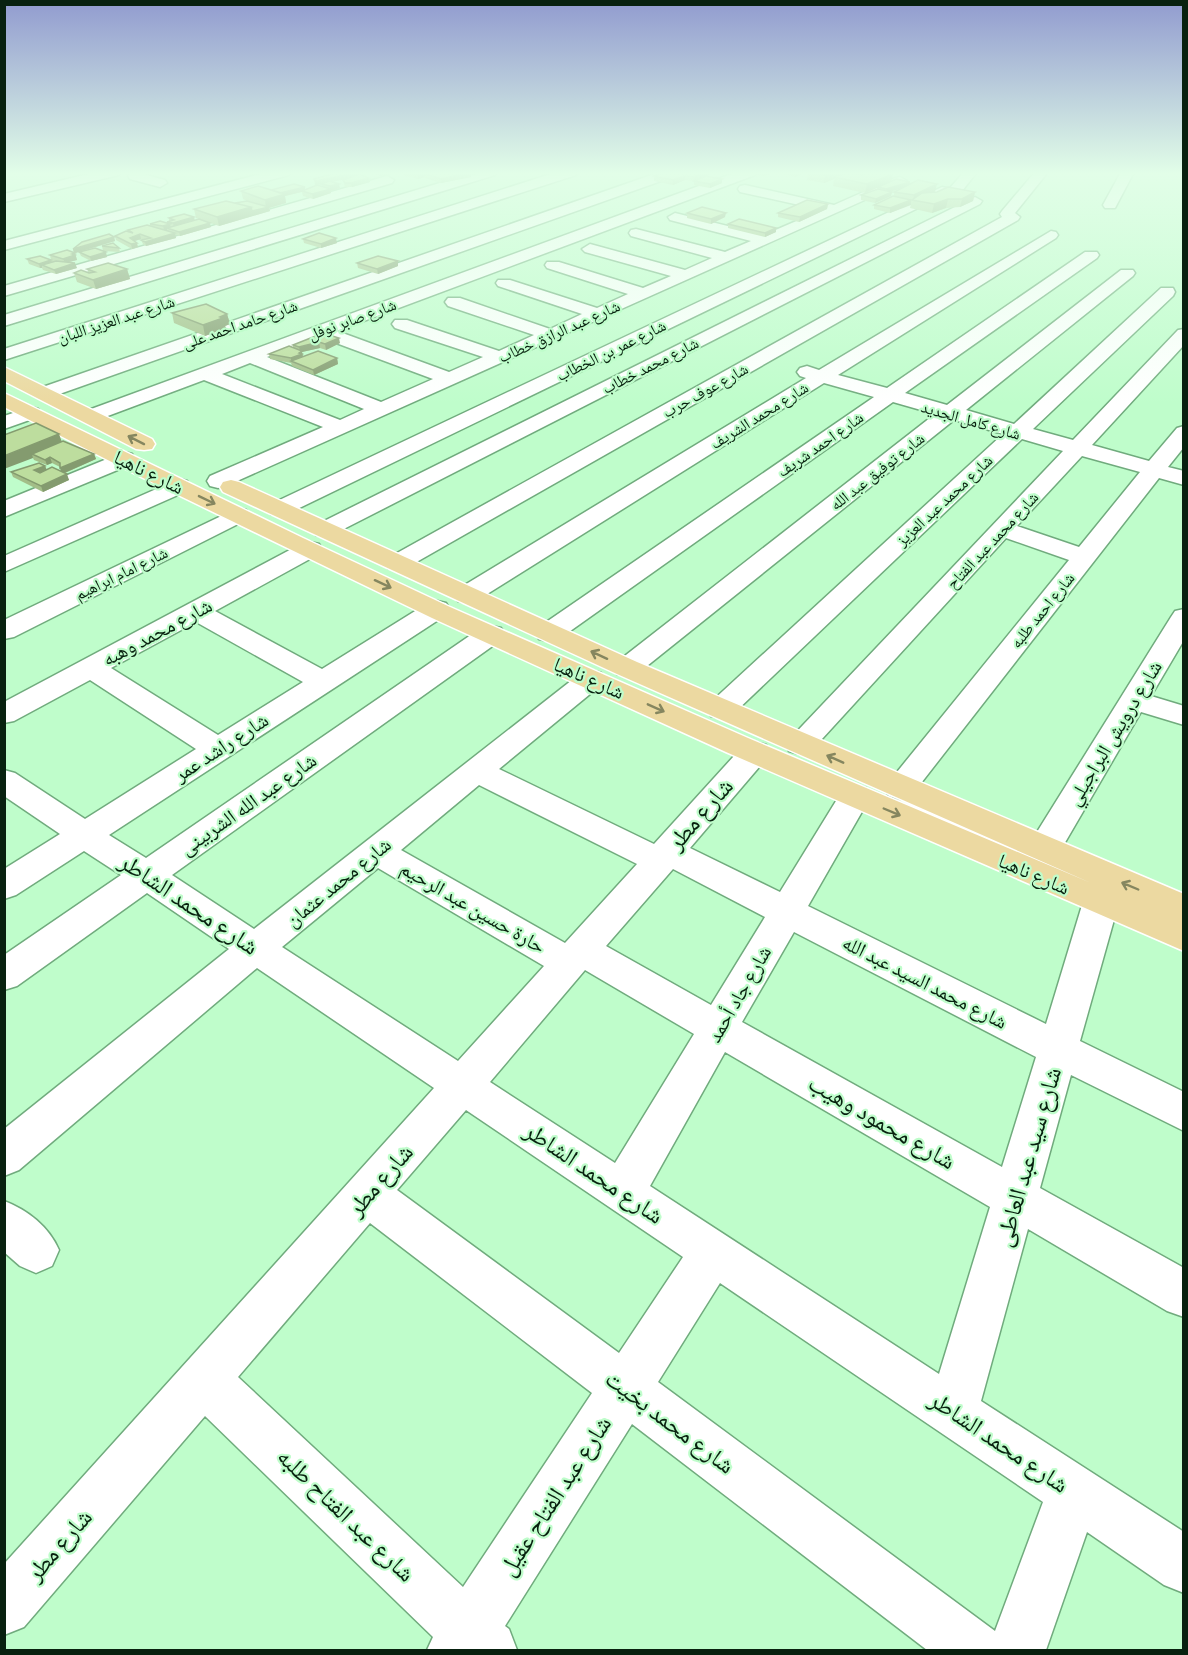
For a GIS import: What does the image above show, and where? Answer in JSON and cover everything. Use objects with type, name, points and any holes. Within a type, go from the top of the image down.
[{"type":"main road","name":"شارع ناهيا","points":[[4,373],[64,429],[238,515],[398,563],[627,668],[1184,909]]},
{"type":"main road","name":"شارع ناهيا","points":[[4,399],[38,403],[90,416],[218,481],[279,509],[317,539],[437,609],[855,796],[1184,937]]},
{"type":"street","points":[[4,291],[149,249]]},
{"type":"street","points":[[4,321],[237,249]]},
{"type":"street","points":[[305,249],[318,254]]},
{"type":"street","name":"شارع عبد العزيز اللبان","points":[[4,355],[333,249]]},
{"type":"street","name":"شارع حامد احمد على","points":[[4,423],[38,403],[120,366],[452,249]]},
{"type":"street","name":"شارع صابر نوفل","points":[[90,416],[552,249]]},
{"type":"street","points":[[591,249],[686,275]]},
{"type":"street","points":[[697,249],[726,257]]},
{"type":"street","name":"شارع عبد الرازق خطاب","points":[[218,481],[744,249]]},
{"type":"street","name":"شارع عمر بن الخطاب","points":[[279,509],[825,249]]},
{"type":"street","name":"شارع محمد خطاب","points":[[317,539],[960,249]]},
{"type":"street","name":"شارع عوف حرب","points":[[398,563],[760,359],[969,249]]},
{"type":"street","name":"شارع محمد الشريف","points":[[467,595],[821,376],[987,249]]},
{"type":"street","points":[[1090,249],[1139,273]]},
{"type":"street","points":[[392,252],[419,261]]},
{"type":"street","points":[[553,266],[644,294]]},
{"type":"street","points":[[24,267],[50,278]]},
{"type":"street","points":[[348,268],[375,277]]},
{"type":"street","name":"شارع احمد شريف","points":[[549,633],[888,396],[1139,273]]},
{"type":"street","name":"شارع توفيق عبد الله","points":[[627,668],[949,414],[1139,273]]},
{"type":"street","name":"شارع محمد عبد العزيز","points":[[721,709],[1017,432],[1139,273]]},
{"type":"street","points":[[504,283],[598,314]]},
{"type":"street","points":[[294,287],[321,296]]},
{"type":"street","points":[[245,303],[273,313]]},
{"type":"street","points":[[454,303],[550,335]]},
{"type":"street","points":[[401,324],[500,357]]},
{"type":"street","points":[[176,326],[204,337]]},
{"type":"street","points":[[321,331],[449,379]]},
{"type":"street","name":"شارع محمد عبد الفتاح","points":[[800,744],[1184,334]]},
{"type":"street","points":[[101,357],[120,366]]},
{"type":"street","points":[[250,357],[382,409]]},
{"type":"street","name":"شارع كامل الجديد","points":[[760,359],[949,414],[1184,478]]},
{"type":"street","points":[[205,374],[341,427]]},
{"type":"street","points":[[34,441],[64,429]]},
{"type":"street","name":"شارع احمد طلبه","points":[[900,788],[1184,432]]},
{"type":"street","points":[[4,510],[124,459]]},
{"type":"street","points":[[4,566],[179,486]]},
{"type":"street","name":"شارع امام ابراهيم","points":[[4,631],[238,515]]},
{"type":"street","points":[[1002,529],[1084,557]]},
{"type":"street","name":"شارع محمد وهبه","points":[[4,714],[196,611],[317,539]]},
{"type":"street","name":"شارع راشد عمر","points":[[4,886],[437,609]]},
{"type":"street","points":[[196,611],[324,682]]},
{"type":"street","name":"شارع درويش البراجيلي","points":[[1044,849],[1133,700],[1176,644],[1184,617]]},
{"type":"street","name":"شارع عبد الله الشربينى","points":[[4,975],[491,634]]},
{"type":"street","points":[[91,668],[218,749]]},
{"type":"street","name":"شارع محمد عثمان","points":[[4,1156],[256,948],[591,679]]},
{"type":"street","points":[[1133,700],[1184,716]]},
{"type":"street","name":"شارع مطر","points":[[4,1607],[755,752]]},
{"type":"street","name":"شارع محمد السيد عبد الله","points":[[476,771],[787,912],[1184,1113]]},
{"type":"street","name":"شارع محمد الشاطر","points":[[4,781],[1184,1565]]},
{"type":"street","name":"شارع جاد أحمد","points":[[622,1192],[855,796]]},
{"type":"street","name":"حارة حسين عبد الرحيم","points":[[376,851],[575,956]]},
{"type":"street","name":"شارع سيد عبد العاطى","points":[[953,1411],[1101,902]]},
{"type":"street","name":"شارع محمود وهيب","points":[[575,956],[719,1029],[1184,1294]]},
{"type":"street","name":"شارع محمد بخيت","points":[[367,1194],[974,1650]]},
{"type":"street","name":"شارع عبد الفتاح عقيل","points":[[471,1644],[625,1388],[713,1252]]},
{"type":"street","name":"شارع عبد الفتاح طلبه","points":[[204,1380],[471,1644]]},
{"type":"street","points":[[1017,1650],[1074,1492]]},
{"type":"building","points":[[98,249],[106,252],[90,257],[79,252]]},
{"type":"building","points":[[67,250],[75,255],[63,259],[50,255]]},
{"type":"building","points":[[40,256],[51,260],[39,264],[27,259]]},
{"type":"building","points":[[378,256],[398,261],[377,269],[357,263]]},
{"type":"building","points":[[56,261],[75,263],[54,270],[42,265]]},
{"type":"building","points":[[108,263],[127,269],[93,280],[74,273],[81,270],[89,273],[95,272],[87,269]]},
{"type":"building","points":[[206,304],[227,314],[220,317],[223,318],[203,325],[172,313]]},
{"type":"building","points":[[323,333],[339,338],[325,344],[319,342],[299,347],[293,345]]},
{"type":"building","points":[[289,346],[302,351],[299,353],[302,354],[291,358],[269,354]]},
{"type":"building","points":[[318,351],[337,358],[313,370],[291,361]]},
{"type":"building","points":[[36,423],[59,434],[4,456],[4,435]]},
{"type":"building","points":[[63,441],[94,454],[60,468],[60,463],[50,457],[45,460],[32,454]]},
{"type":"building","points":[[39,463],[45,466],[34,470],[40,473],[52,467],[67,474],[41,486],[11,472]]}]
